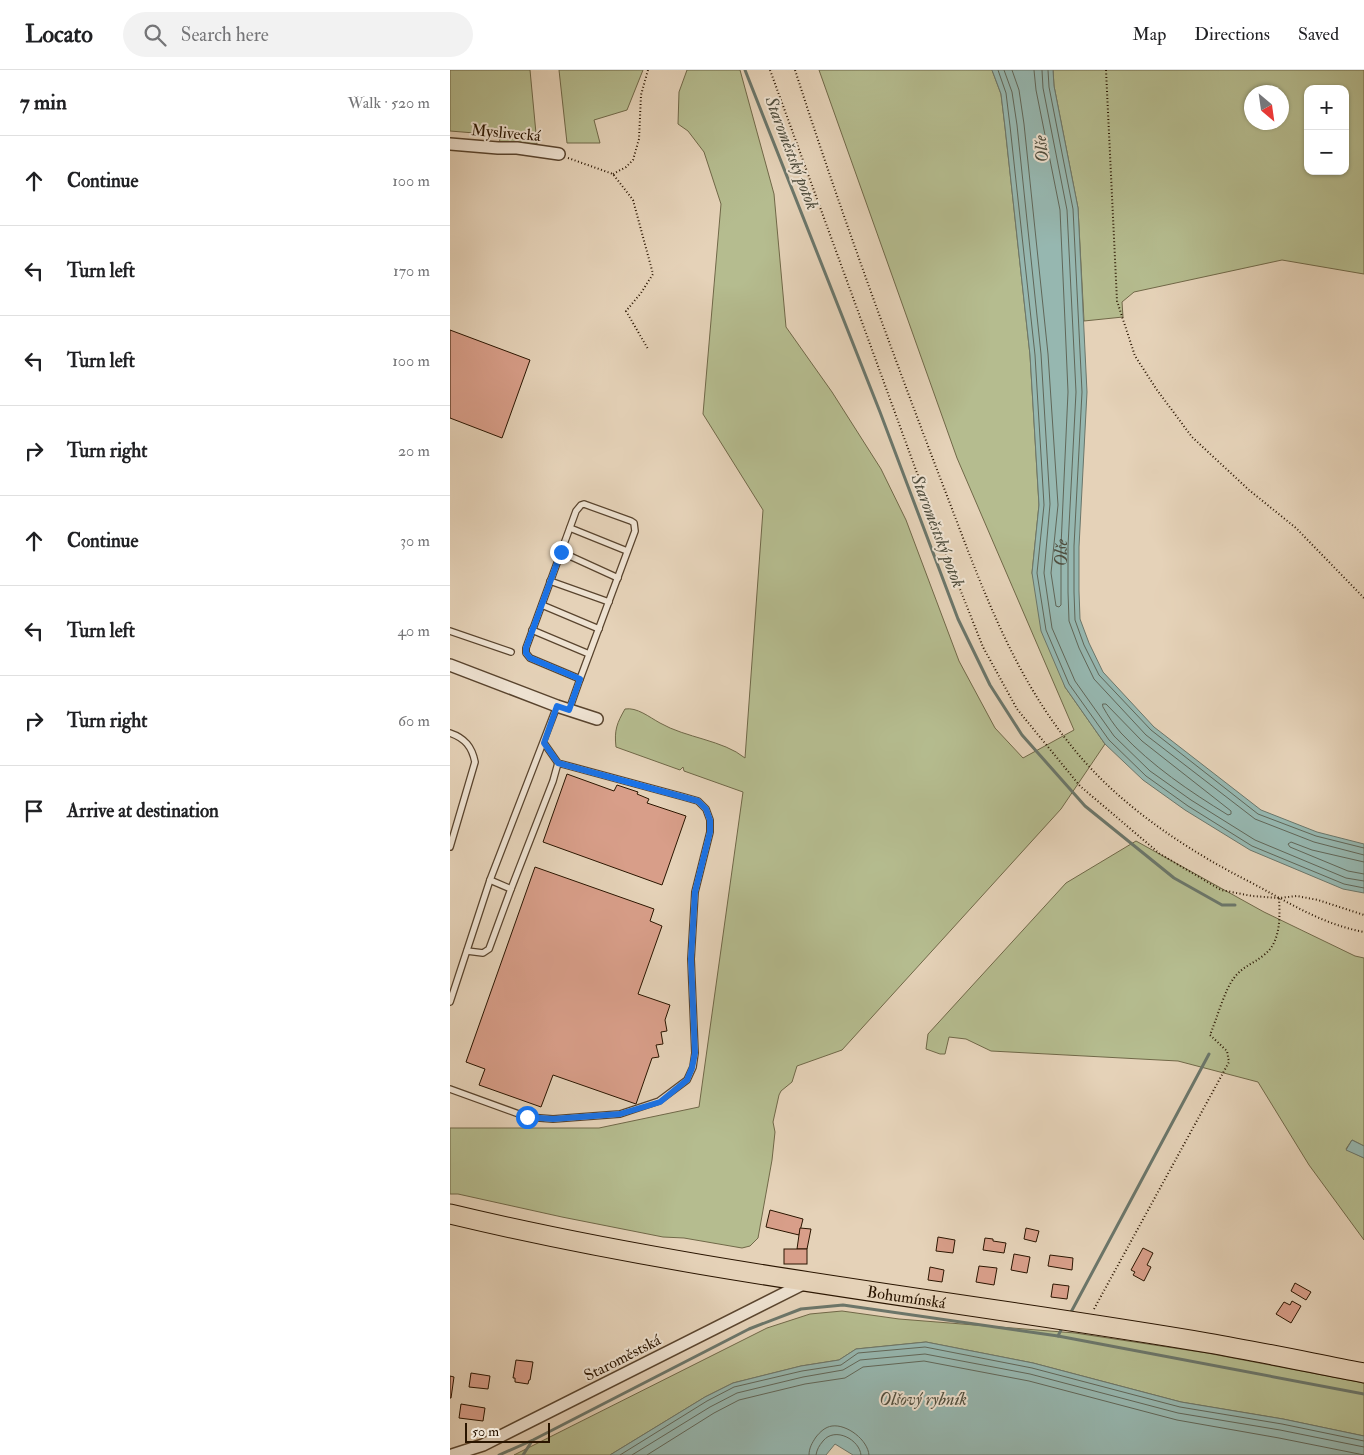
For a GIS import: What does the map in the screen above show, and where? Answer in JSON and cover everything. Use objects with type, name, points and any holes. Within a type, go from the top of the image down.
[{"type":"main road","name":"Bohumínská","points":[[450,1214],[582,1243],[805,1283],[1208,1343],[1364,1373]]},
{"type":"street","name":"Myslivecká","points":[[450,144],[517,148],[559,154]]},
{"type":"street","points":[[450,666],[597,719]]},
{"type":"street","name":"Staroměstská","points":[[452,1455],[483,1445],[805,1283]]},
{"type":"lane","points":[[569,710],[635,532],[634,523],[631,521],[584,504],[580,505],[576,511],[526,648],[526,653],[530,658],[580,679]]},
{"type":"lane","points":[[570,528],[627,551]]},
{"type":"lane","points":[[561,552],[618,578]]},
{"type":"lane","points":[[550,581],[609,602]]},
{"type":"lane","points":[[542,605],[599,629]]},
{"type":"lane","points":[[532,630],[590,654]]},
{"type":"lane","points":[[450,631],[511,652]]},
{"type":"lane","points":[[450,1002],[490,880],[557,706]]},
{"type":"lane","points":[[450,733],[468,743],[474,753],[476,762],[450,847]]},
{"type":"lane","points":[[450,1089],[527,1117],[553,1119],[620,1114],[660,1102],[687,1080],[692,1068],[695,1053],[691,959],[695,892],[710,832],[710,820],[706,809],[698,801],[558,763],[544,743]]},
{"type":"lane","points":[[467,951],[483,953],[490,949],[558,763]]},
{"type":"lane","points":[[490,880],[511,889]]},
{"type":"path","points":[[613,174],[626,168],[633,160],[639,139],[641,95],[648,70]]},
{"type":"path","points":[[770,70],[983,647],[1017,709],[1080,786],[1160,854],[1221,890],[1252,896],[1279,898],[1297,896],[1318,900],[1364,915]]},
{"type":"path","points":[[795,70],[884,332],[984,591],[1025,678],[1049,717],[1094,772],[1169,835],[1213,863],[1301,911],[1348,929],[1364,932]]},
{"type":"path","points":[[1106,70],[1117,301],[1135,356],[1157,390],[1192,437],[1249,490],[1296,528],[1364,598]]},
{"type":"path","points":[[559,154],[613,174],[633,200],[654,274],[626,311],[648,349]]},
{"type":"path","points":[[1075,1322],[1229,1062],[1227,1051],[1210,1035],[1232,980],[1241,970],[1264,956],[1273,946],[1280,919],[1279,898]]},
{"type":"green space","points":[[450,70],[530,70],[537,144],[500,143],[499,135],[450,131]]},
{"type":"green space","points":[[559,70],[643,70],[627,110],[594,120],[600,143],[567,143]]},
{"type":"green space","points":[[687,70],[740,70],[774,194],[786,327],[832,392],[881,469],[906,520],[959,661],[995,728],[1023,758],[1074,730],[957,458],[819,70],[992,70],[1001,94],[1030,355],[1039,505],[1032,573],[1065,687],[1105,744],[1061,809],[842,1050],[797,1066],[792,1082],[779,1095],[773,1122],[775,1132],[772,1160],[758,1238],[750,1246],[742,1248],[684,1238],[663,1237],[458,1194],[450,1194],[450,1128],[599,1128],[699,1107],[743,792],[684,771],[683,767],[680,770],[616,747],[615,741],[620,718],[625,709],[629,709],[643,713],[670,728],[726,747],[745,758],[763,510],[703,414],[721,204],[704,152],[688,131],[678,124],[679,92]]},
{"type":"green space","points":[[1053,70],[1364,70],[1364,274],[1282,260],[1134,292],[1122,302],[1123,317],[1084,321],[1078,208],[1054,86]]},
{"type":"green space","points":[[1136,841],[1264,912],[1355,956],[1364,958],[1364,1146],[1352,1140],[1346,1149],[1364,1158],[1364,1240],[1309,1165],[1258,1082],[1178,1061],[991,1051],[966,1039],[949,1037],[945,1054],[926,1049],[928,1034],[1066,883]]},
{"type":"green space","points":[[842,1311],[899,1319],[1075,1333],[1207,1353],[1364,1383],[1364,1436],[1283,1419],[1181,1402],[1033,1363],[926,1342],[856,1349],[839,1360],[801,1366],[733,1383],[705,1397],[610,1455],[514,1455],[767,1328],[810,1314]]},
{"type":"water","name":"Olše","points":[[992,70],[1053,70],[1054,86],[1078,208],[1087,392],[1079,547],[1079,591],[1080,619],[1089,643],[1103,672],[1154,727],[1261,810],[1317,832],[1364,844],[1364,893],[1343,889],[1250,850],[1185,810],[1143,780],[1105,744],[1065,687],[1041,631],[1032,573],[1039,505],[1030,355],[1001,94]]},
{"type":"water","points":[[1352,1140],[1364,1146],[1364,1158],[1346,1150]]},
{"type":"water","name":"Olšový rybník","points":[[926,1342],[1033,1363],[1181,1402],[1283,1419],[1364,1436],[1364,1455],[853,1455],[835,1444],[826,1455],[610,1455],[705,1397],[733,1383],[801,1366],[839,1360],[856,1349]]},
{"type":"building","points":[[450,330],[530,360],[502,438],[450,418]]},
{"type":"building","points":[[567,774],[614,791],[617,785],[638,792],[637,794],[649,799],[647,803],[686,816],[662,885],[543,842]]},
{"type":"building","points":[[535,867],[654,909],[650,921],[662,926],[638,994],[670,1005],[665,1020],[667,1031],[661,1032],[663,1044],[656,1045],[659,1057],[652,1058],[636,1104],[553,1075],[541,1107],[479,1085],[485,1069],[466,1062]]},
{"type":"building","points":[[770,1210],[803,1219],[799,1235],[766,1227]]},
{"type":"building","points":[[800,1228],[811,1229],[807,1249],[797,1249]]},
{"type":"building","points":[[1026,1228],[1039,1231],[1036,1242],[1024,1239]]},
{"type":"building","points":[[938,1237],[955,1240],[953,1253],[936,1251]]},
{"type":"building","points":[[985,1238],[1006,1243],[1004,1253],[983,1250]]},
{"type":"building","points":[[1143,1248],[1153,1253],[1147,1265],[1151,1267],[1144,1281],[1133,1275],[1135,1272],[1131,1270]]},
{"type":"building","points":[[784,1249],[807,1249],[807,1264],[784,1264]]},
{"type":"building","points":[[1014,1254],[1030,1257],[1027,1273],[1011,1270]]},
{"type":"building","points":[[1050,1255],[1073,1258],[1072,1270],[1048,1266]]},
{"type":"building","points":[[979,1266],[997,1268],[994,1285],[976,1282]]},
{"type":"building","points":[[930,1267],[944,1270],[942,1282],[928,1280]]},
{"type":"building","points":[[1295,1283],[1311,1292],[1306,1300],[1291,1291]]},
{"type":"building","points":[[1053,1284],[1069,1286],[1067,1299],[1051,1297]]},
{"type":"building","points":[[1292,1301],[1301,1306],[1291,1323],[1276,1314],[1284,1302],[1290,1305]]},
{"type":"building","points":[[516,1360],[533,1362],[528,1384],[515,1382],[515,1378],[513,1378]]},
{"type":"building","points":[[471,1373],[490,1376],[488,1389],[469,1387]]},
{"type":"building","points":[[450,1376],[454,1377],[451,1398],[450,1398]]},
{"type":"building","points":[[461,1404],[485,1408],[483,1421],[459,1418]]},
{"type":"waterway","name":"Staroměstský potok","points":[[745,70],[880,412],[958,619],[990,685],[1022,735],[1085,806],[1174,878],[1222,905],[1235,905]]},
{"type":"waterway","points":[[1070,1314],[1209,1054]]},
{"type":"waterway","points":[[499,1455],[533,1440],[749,1329],[801,1309],[843,1305],[1058,1336],[1364,1394]]},
{"type":"waterway","points":[[1058,1336],[1063,1326]]},
{"type":"waterway","points":[[523,1455],[532,1441]]},
{"type":"route","points":[[527,1117],[553,1119],[620,1114],[660,1102],[687,1080],[695,1053],[691,959],[695,892],[710,832],[710,820],[706,809],[698,801],[558,763],[544,743],[557,706],[569,710],[580,679],[530,658],[526,653],[526,648],[561,552]]}]
